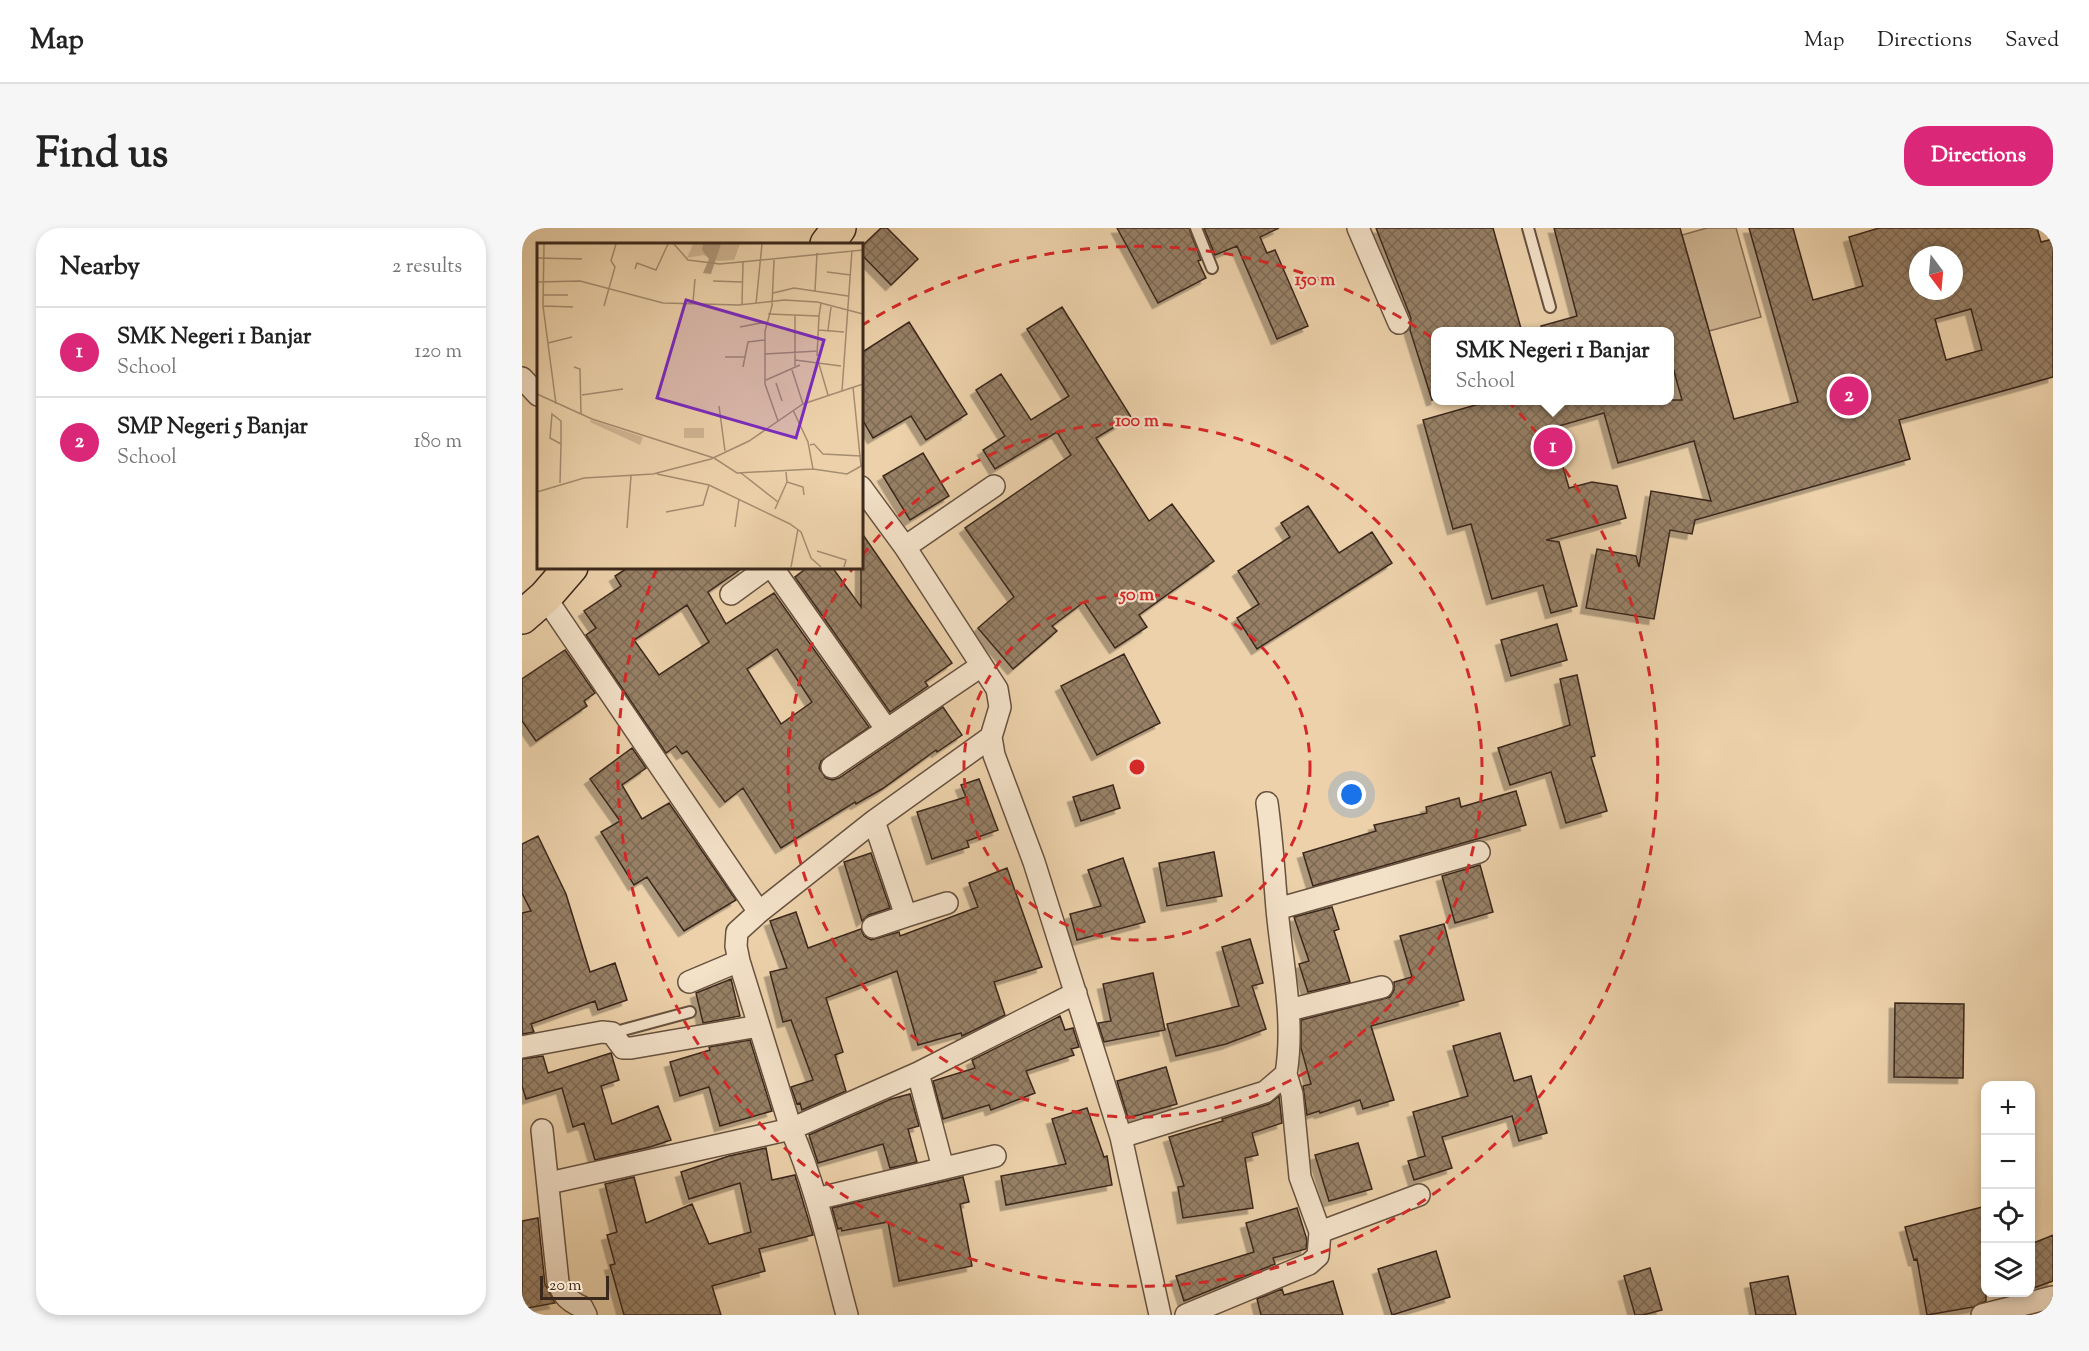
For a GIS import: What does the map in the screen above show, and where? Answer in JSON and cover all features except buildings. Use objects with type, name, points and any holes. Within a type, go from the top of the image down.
[{"type":"main road","points":[[828,243],[839,228]]},
{"type":"main road","points":[[534,607],[570,568]]},
{"type":"street","points":[[1358,228],[1399,323]]},
{"type":"street","points":[[522,378],[537,394]]},
{"type":"street","points":[[905,547],[994,486]]},
{"type":"street","points":[[862,492],[905,547],[997,689],[999,707],[991,737],[994,755],[1034,862],[1121,1137],[1160,1315]]},
{"type":"street","points":[[731,594],[769,568]]},
{"type":"street","points":[[771,568],[887,730]]},
{"type":"street","points":[[534,607],[759,912]]},
{"type":"street","points":[[832,767],[981,666]]},
{"type":"street","points":[[847,1315],[816,1199],[791,1129],[739,961],[735,946],[737,932],[821,861],[991,737]]},
{"type":"street","points":[[1186,1315],[1309,1264],[1318,1256],[1320,1232],[1300,1177],[1292,1094],[1286,1074],[1289,1010],[1268,803]]},
{"type":"street","points":[[874,821],[906,916]]},
{"type":"street","points":[[1277,909],[1479,852]]},
{"type":"street","points":[[873,927],[947,903]]},
{"type":"street","points":[[689,982],[739,961]]},
{"type":"street","points":[[1289,1010],[1382,987]]},
{"type":"street","points":[[549,1183],[791,1129],[918,1073],[1076,993]]},
{"type":"street","points":[[522,1047],[602,1032],[612,1033],[623,1048],[631,1048],[759,1026]]},
{"type":"street","points":[[918,1073],[943,1168]]},
{"type":"street","points":[[1121,1137],[1264,1092],[1286,1074]]},
{"type":"street","points":[[542,1130],[558,1282],[563,1294],[570,1301],[582,1307],[586,1315]]},
{"type":"street","points":[[816,1199],[995,1156]]},
{"type":"street","points":[[1320,1232],[1419,1195]]},
{"type":"street","points":[[1982,1315],[2053,1297]]},
{"type":"lane","points":[[1196,228],[1212,268]]},
{"type":"lane","points":[[1528,228],[1550,308]]},
{"type":"lane","points":[[612,1033],[690,1012]]},
{"type":"shaded area","points":[[1707,228],[1736,228],[1761,317],[1709,331],[1682,235]]},
{"type":"place","name":"SMP Negeri 5 Banjar","points":[[1849,396]]},
{"type":"place","name":"SMK Negeri 1 Banjar","points":[[1553,447]]}]
